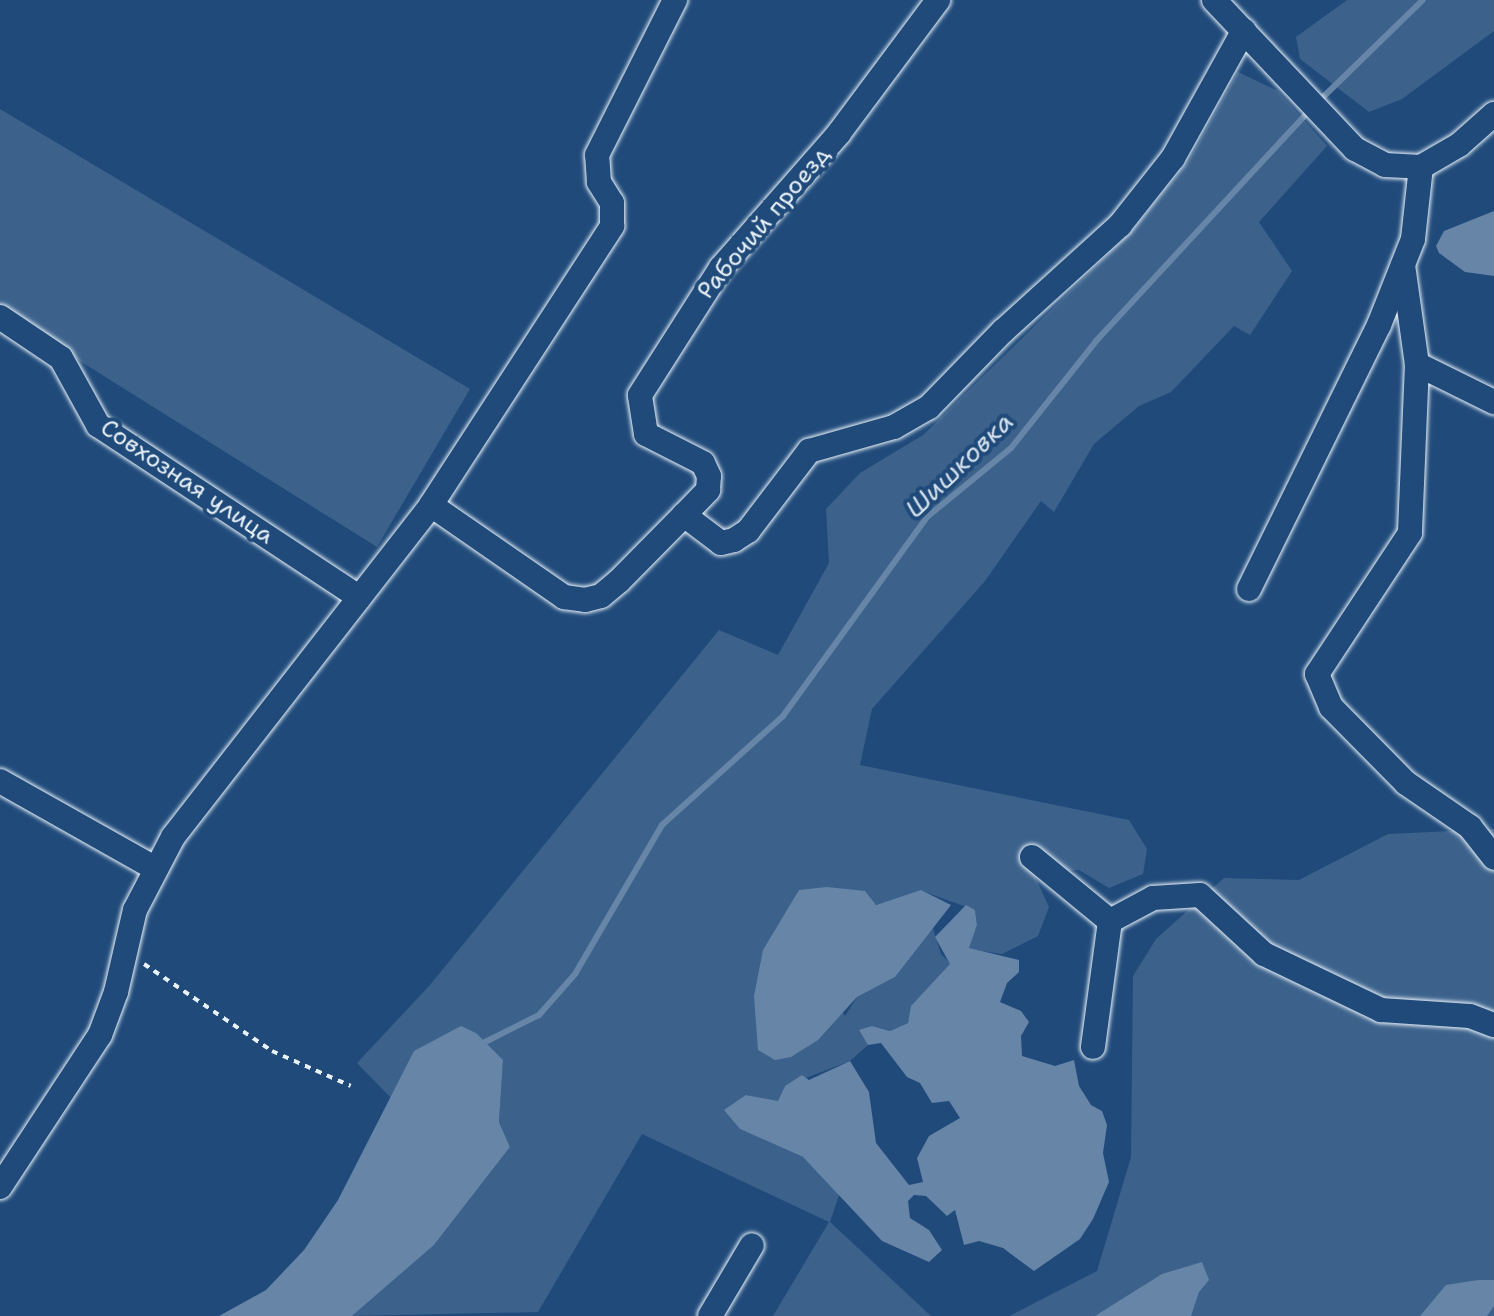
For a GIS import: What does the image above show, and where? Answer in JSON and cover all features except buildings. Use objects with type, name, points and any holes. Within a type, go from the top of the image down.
[{"type":"street","points":[[0,1187],[9,1158],[100,1035],[128,949],[135,910],[173,837],[431,505],[612,226],[612,203],[599,182],[597,155],[675,0]]},
{"type":"street","name":"Рабочий проезд","points":[[684,515],[708,490],[709,476],[703,463],[646,434],[640,395],[721,268],[839,133],[938,0]]},
{"type":"street","points":[[431,505],[564,597],[585,600],[601,596],[619,581],[684,515],[721,543],[734,540],[748,531],[809,451],[894,427],[929,407],[1003,331],[1120,225],[1173,158],[1230,11],[1345,133],[1355,149],[1385,165],[1421,167],[1459,145],[1494,114]]},
{"type":"street","points":[[1249,589],[1379,325],[1413,239],[1421,167]]},
{"type":"street","points":[[1403,265],[1417,364],[1410,533],[1317,674],[1331,707],[1406,783],[1470,827],[1494,858]]},
{"type":"street","name":"Совхозная улица","points":[[0,317],[61,358],[98,425],[359,597]]},
{"type":"street","points":[[1417,364],[1494,402]]},
{"type":"street","points":[[0,781],[156,869]]},
{"type":"street","points":[[1032,857],[1110,921]]},
{"type":"street","points":[[1110,921],[1153,898],[1200,895],[1264,954],[1381,1010],[1470,1016],[1494,1025]]},
{"type":"street","points":[[1093,1047],[1110,921]]},
{"type":"street","points":[[710,1316],[752,1245]]},
{"type":"path","points":[[128,949],[149,969],[272,1051],[351,1086]]},
{"type":"shaded area","points":[[1347,0],[1494,0],[1494,31],[1402,99],[1369,112],[1300,59],[1296,37]]},
{"type":"shaded area","points":[[1238,72],[1278,91],[1327,146],[1259,222],[1292,271],[1250,335],[1234,326],[1171,392],[1139,406],[1094,444],[1054,512],[1041,501],[985,581],[872,709],[860,765],[1129,820],[1147,849],[1143,874],[1109,888],[1079,870],[1033,872],[1049,907],[1038,936],[1002,954],[968,949],[977,925],[975,910],[922,891],[875,905],[799,890],[784,917],[845,1016],[857,997],[895,977],[932,926],[941,954],[951,964],[912,1006],[908,1023],[890,1031],[872,1026],[860,1031],[868,1045],[850,1061],[785,1086],[778,1102],[746,1095],[740,1129],[803,1157],[840,1192],[830,1222],[931,1316],[773,1316],[829,1222],[642,1134],[538,1312],[352,1316],[434,1245],[510,1147],[499,1122],[503,1060],[414,1051],[393,1100],[357,1063],[430,985],[719,630],[778,655],[829,563],[826,509],[860,473],[923,435],[1131,232],[1188,162]]},
{"type":"shaded area","points":[[0,109],[470,389],[377,547],[0,311]]},
{"type":"shaded area","points":[[1494,211],[1494,276],[1465,272],[1439,253],[1436,246],[1444,231]]},
{"type":"shaded area","points":[[1494,829],[1494,1316],[1009,1316],[1097,1271],[1131,1157],[1133,976],[1156,939],[1224,878],[1299,880],[1388,834]]},
{"type":"shaded area","points":[[827,887],[865,891],[876,905],[921,890],[951,905],[895,977],[857,997],[818,1040],[791,1057],[775,1060],[758,1050],[754,996],[763,950],[799,890]]},
{"type":"shaded area","points":[[966,905],[975,910],[977,925],[969,948],[1019,960],[1019,972],[1007,983],[1000,1002],[1021,1011],[1029,1022],[1021,1036],[1022,1056],[1055,1066],[1074,1060],[1079,1086],[1091,1105],[1102,1111],[1107,1125],[1103,1153],[1109,1182],[1093,1219],[1080,1239],[1034,1271],[1003,1248],[979,1241],[964,1245],[955,1210],[947,1216],[926,1196],[914,1195],[908,1201],[910,1218],[929,1230],[942,1250],[929,1262],[882,1241],[803,1157],[740,1129],[724,1110],[746,1095],[778,1101],[785,1086],[802,1075],[809,1080],[850,1061],[869,1092],[876,1143],[909,1185],[923,1182],[917,1158],[929,1136],[960,1118],[949,1101],[932,1103],[920,1083],[907,1077],[881,1043],[868,1045],[859,1030],[872,1026],[890,1031],[908,1023],[911,1006],[950,964],[935,937]]},
{"type":"shaded area","points":[[461,1026],[476,1033],[503,1060],[499,1122],[510,1147],[434,1245],[352,1316],[219,1316],[266,1290],[304,1250],[338,1200],[414,1051]]},
{"type":"shaded area","points":[[1202,1262],[1209,1280],[1199,1292],[1191,1316],[1095,1316],[1162,1274]]},
{"type":"shaded area","points":[[1494,1280],[1494,1306],[1487,1316],[1420,1316],[1446,1285]]},
{"type":"waterway","name":"Шишковка","points":[[1318,102],[1423,0]]},
{"type":"waterway","name":"Шишковка","points":[[485,1042],[539,1015],[575,974],[662,825],[783,716],[927,517],[1011,448],[1096,341],[1310,110]]}]
